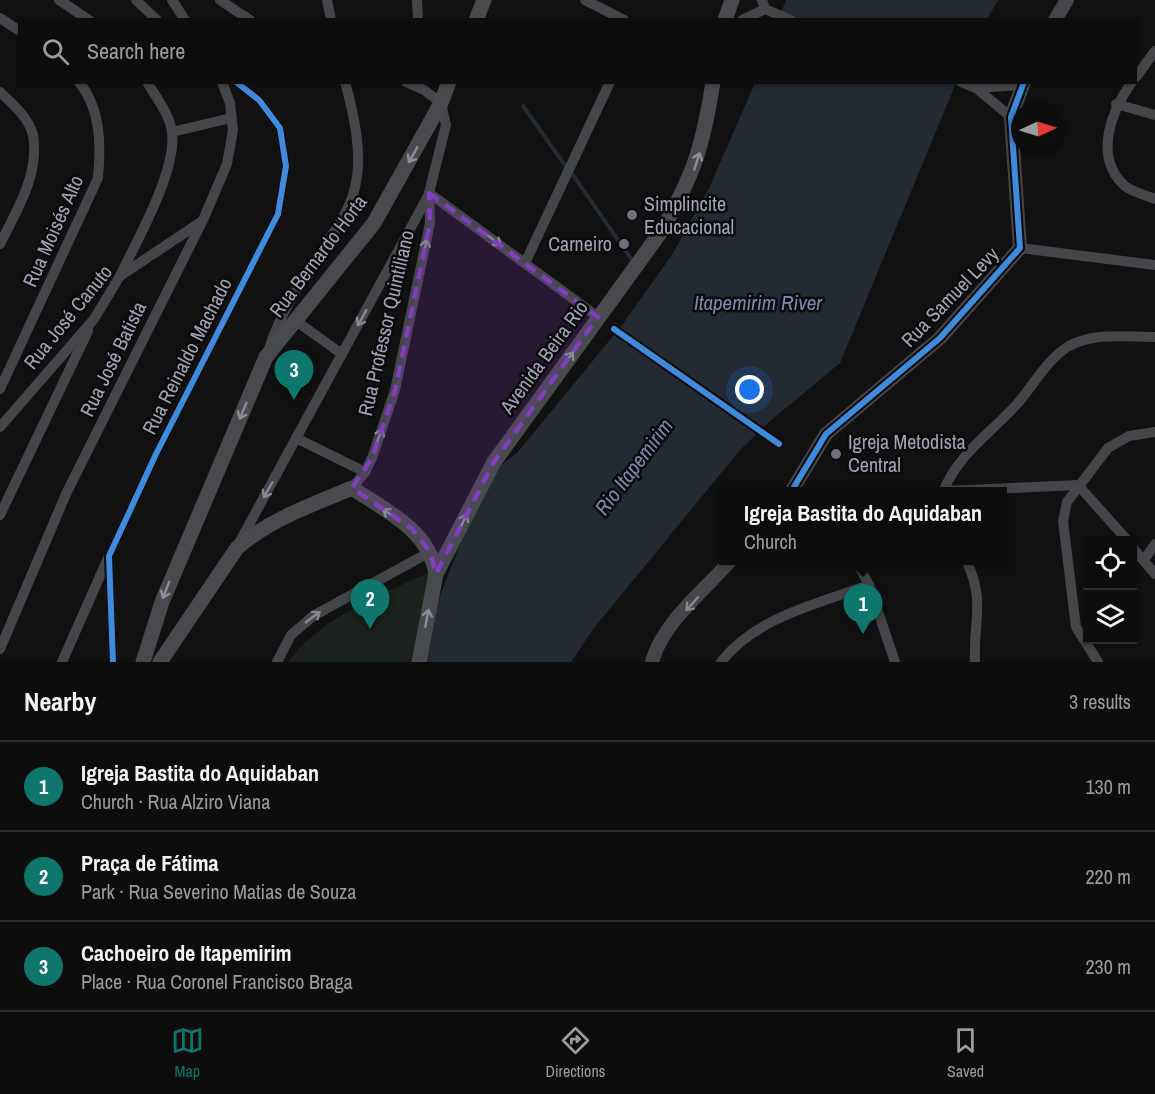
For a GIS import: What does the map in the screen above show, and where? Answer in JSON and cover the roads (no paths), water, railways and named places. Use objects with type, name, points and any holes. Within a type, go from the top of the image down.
[{"type":"main road","points":[[477,18],[484,0]]},
{"type":"main road","points":[[726,18],[732,0]]},
{"type":"main road","name":"Rua Bernardo Horta","points":[[143,662],[162,602],[267,357],[374,223],[441,103],[448,84]]},
{"type":"main road","name":"Avenida Beira Rio","points":[[419,662],[436,574],[494,462],[660,233],[692,175],[706,125],[713,84]]},
{"type":"main road","points":[[352,488],[412,529],[430,552],[436,574]]},
{"type":"main road","name":"Rua Professor Quintiliano","points":[[160,662],[237,548],[249,537],[290,513],[352,488]]},
{"type":"street","points":[[59,0],[86,18]]},
{"type":"street","points":[[136,0],[155,18]]},
{"type":"street","points":[[172,0],[184,18]]},
{"type":"street","points":[[220,0],[247,18]]},
{"type":"street","points":[[327,0],[331,18]]},
{"type":"street","points":[[417,0],[418,18]]},
{"type":"street","points":[[585,0],[620,18]]},
{"type":"street","points":[[1056,18],[1067,0]]},
{"type":"street","points":[[746,18],[765,7],[787,18]]},
{"type":"street","points":[[0,18],[18,29]]},
{"type":"street","points":[[1137,76],[1155,51]]},
{"type":"street","name":"Rua Moisés Alto","points":[[0,389],[98,178],[101,147],[98,125],[80,84]]},
{"type":"street","points":[[120,276],[164,181],[171,152],[172,132],[148,84]]},
{"type":"street","name":"Rua Reinaldo Machado","points":[[113,662],[109,556],[156,454],[278,214],[286,166],[280,128],[259,100],[239,84]]},
{"type":"street","points":[[267,357],[287,305],[342,220],[355,188],[358,162],[355,127],[345,84]]},
{"type":"street","points":[[525,262],[609,84]]},
{"type":"street","points":[[969,86],[1023,84]]},
{"type":"street","name":"Rua Samuel Levy","points":[[1016,102],[1023,84]]},
{"type":"street","points":[[1131,84],[1116,104],[1106,144],[1112,170],[1126,187],[1155,199]]},
{"type":"street","points":[[424,86],[441,103]]},
{"type":"street","points":[[969,86],[1011,117]]},
{"type":"street","name":"Rua José Batista","points":[[0,649],[66,494],[203,220],[227,164],[233,130],[223,87]]},
{"type":"street","points":[[0,92],[20,111],[33,134],[33,162],[27,187],[0,244]]},
{"type":"street","name":"Rua Professor Quintiliano","points":[[352,488],[365,472],[395,390],[430,223],[429,193],[446,125],[441,103]]},
{"type":"street","points":[[1116,104],[1155,115]]},
{"type":"street","points":[[172,132],[231,118]]},
{"type":"street","name":"Rua Samuel Levy","points":[[794,487],[825,434],[940,338],[1020,248],[1014,156]]},
{"type":"street","points":[[237,548],[429,193],[598,318]]},
{"type":"street","name":"Rua José Canuto","points":[[0,427],[94,319],[120,276],[203,220]]},
{"type":"street","points":[[1020,248],[1155,265]]},
{"type":"street","points":[[0,515],[94,319]]},
{"type":"street","points":[[296,321],[342,354]]},
{"type":"street","points":[[945,487],[953,470],[966,452],[1017,404],[1044,371],[1068,347],[1094,337],[1155,337]]},
{"type":"street","points":[[1098,662],[1076,627],[1063,521],[1067,502],[1108,448],[1129,436],[1155,432]]},
{"type":"street","points":[[296,438],[365,472]]},
{"type":"street","points":[[1007,488],[1078,485]]},
{"type":"street","points":[[1078,485],[1123,536]]},
{"type":"street","points":[[1144,560],[1155,544]]},
{"type":"street","points":[[277,662],[291,635],[313,616],[430,552]]},
{"type":"street","points":[[1137,552],[1155,574]]},
{"type":"street","points":[[62,662],[109,556]]},
{"type":"street","points":[[652,662],[655,650],[675,622],[727,565]]},
{"type":"street","points":[[858,565],[869,585],[895,662]]},
{"type":"street","points":[[968,565],[976,582],[979,613],[975,662]]},
{"type":"street","points":[[721,662],[734,645],[762,626],[869,585]]},
{"type":"water","points":[[786,0],[998,0],[988,18],[779,18]]},
{"type":"water","name":"Itapemirim River","points":[[755,84],[956,84],[840,363],[770,421],[740,450],[594,628],[571,662],[426,662],[438,601],[470,519],[494,471],[518,452],[622,325],[672,255],[710,186]]},
{"type":"waterway","points":[[523,106],[567,168]]},
{"type":"waterway","points":[[573,175],[634,263]]},
{"type":"place","name":"Simplincite Educacional","points":[[632,215]]},
{"type":"place","name":"Carneiro","points":[[624,244]]},
{"type":"place","name":"Cachoeiro de Itapemirim","points":[[294,400]]},
{"type":"place","name":"Igreja Metodista Central","points":[[836,454]]},
{"type":"place","name":"Praça de Fátima","points":[[370,629]]},
{"type":"place","name":"Igreja Bastita do Aquidaban","points":[[863,634]]},
{"type":"water label","name":"Rio Itapemirim","points":[[634,467]]}]
